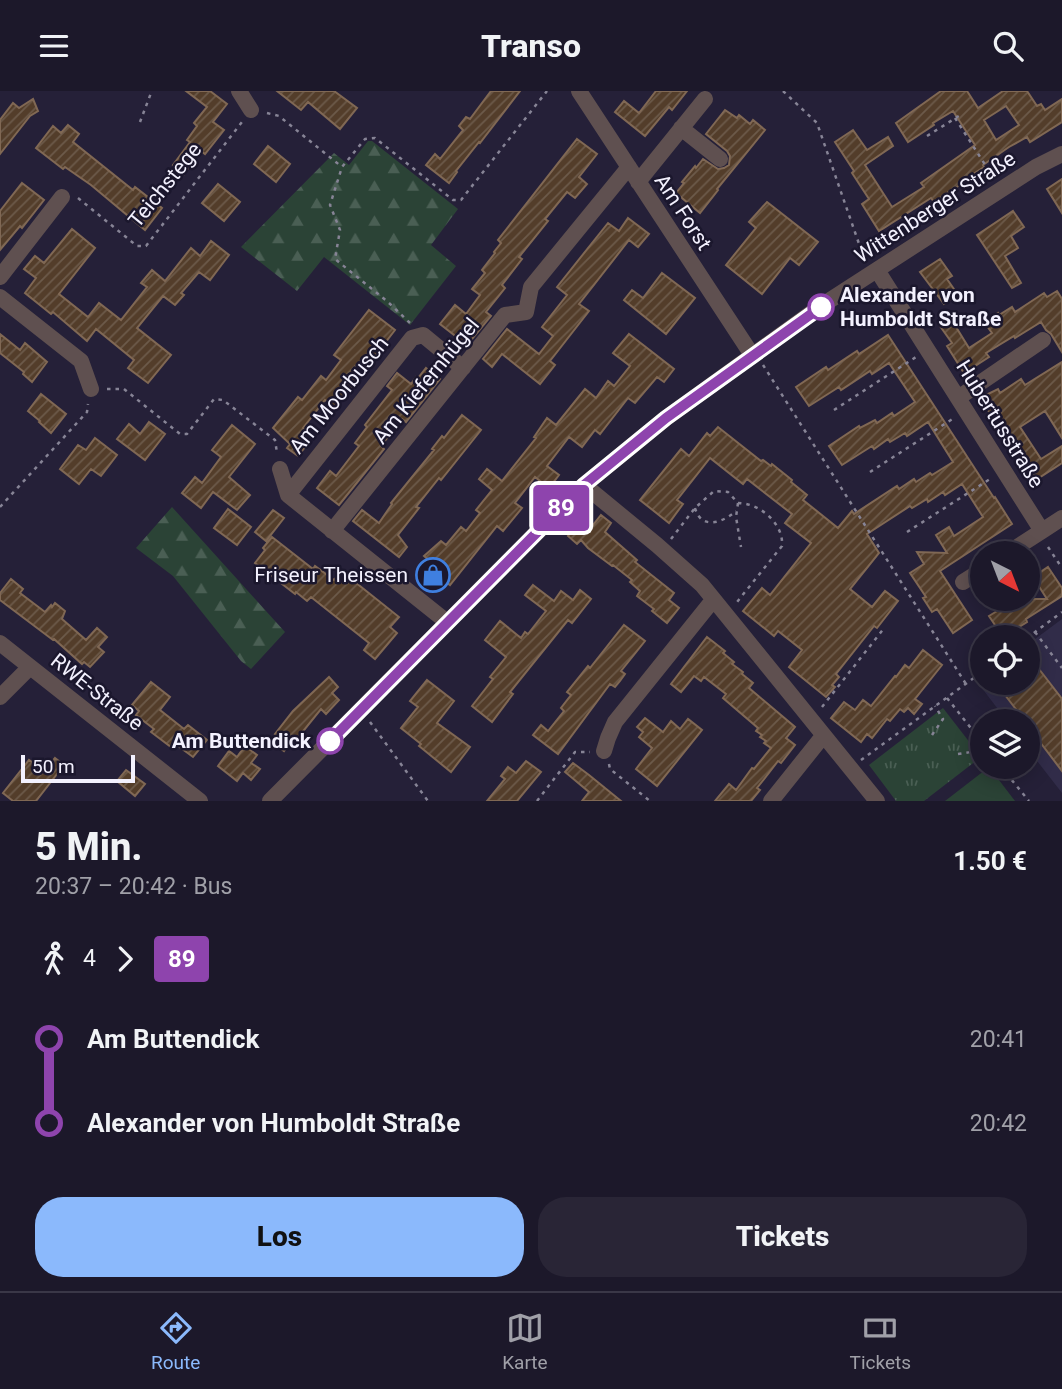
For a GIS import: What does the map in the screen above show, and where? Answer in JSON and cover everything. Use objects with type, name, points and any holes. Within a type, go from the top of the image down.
[{"type":"street","points":[[239,91],[251,110]]},
{"type":"street","name":"Am Forst","points":[[579,91],[753,354]]},
{"type":"street","points":[[638,181],[705,99]]},
{"type":"street","points":[[681,128],[720,159]]},
{"type":"street","name":"Wittenberger Straße","points":[[270,801],[584,485],[666,418],[753,354],[873,272],[1036,167],[1062,154]]},
{"type":"street","name":"Am Kiefernhügel","points":[[332,531],[505,314],[526,312],[531,287],[629,167]]},
{"type":"street","points":[[0,277],[62,197]]},
{"type":"street","name":"Hubertusstraße","points":[[873,272],[928,349],[1042,531]]},
{"type":"street","points":[[0,297],[81,361],[91,389]]},
{"type":"street","points":[[423,335],[463,368]]},
{"type":"street","name":"Am Moorbusch","points":[[288,495],[412,338],[423,335]]},
{"type":"street","points":[[962,404],[1043,340]]},
{"type":"street","points":[[280,469],[288,495],[447,622]]},
{"type":"street","points":[[584,485],[702,585],[877,801]]},
{"type":"street","points":[[1027,541],[1062,518]]},
{"type":"street","points":[[963,582],[970,578]]},
{"type":"street","points":[[604,751],[615,722],[713,600]]},
{"type":"street","name":"RWE-Straße","points":[[0,643],[200,801]]},
{"type":"street","points":[[0,697],[30,667]]},
{"type":"street","points":[[771,801],[823,736]]},
{"type":"path","points":[[423,335],[335,259],[340,230],[330,205],[342,167],[365,139],[375,138],[453,200],[461,200],[547,91]]},
{"type":"path","points":[[783,91],[817,123],[873,272]]},
{"type":"path","points":[[140,123],[153,92]]},
{"type":"path","points":[[251,110],[279,116],[342,167]]},
{"type":"path","name":"Teichstege","points":[[62,197],[74,195],[137,246],[146,246],[251,110]]},
{"type":"path","points":[[927,136],[962,114]]},
{"type":"path","points":[[955,118],[1002,190]]},
{"type":"path","points":[[834,410],[928,349]]},
{"type":"path","points":[[753,354],[966,684]]},
{"type":"path","points":[[0,507],[87,412],[91,389],[124,389],[180,434],[187,434],[214,399],[223,400],[275,440],[280,469]]},
{"type":"path","points":[[870,472],[962,404]]},
{"type":"path","points":[[907,532],[1004,470]]},
{"type":"path","points":[[663,550],[695,508],[714,491],[728,492],[738,503],[754,506],[776,524],[783,537],[782,546],[726,615]]},
{"type":"path","points":[[738,503],[736,522],[741,547]]},
{"type":"path","points":[[695,508],[701,519],[712,522],[726,520],[736,511]]},
{"type":"path","points":[[1042,531],[1062,568]]},
{"type":"path","points":[[1040,628],[1062,612]]},
{"type":"path","points":[[811,720],[885,627]]},
{"type":"path","points":[[1040,639],[1062,668]]},
{"type":"path","points":[[850,768],[970,681]]},
{"type":"path","points":[[947,698],[970,727]]},
{"type":"path","points":[[932,735],[943,719],[935,706]]},
{"type":"path","points":[[361,709],[428,801]]},
{"type":"path","points":[[537,801],[575,752],[604,751],[610,769],[650,801]]},
{"type":"path","points":[[958,754],[970,752]]},
{"type":"path","points":[[1011,779],[1029,801]]},
{"type":"shaded area","points":[[1062,619],[1062,793],[1040,765],[1040,709],[998,709],[987,695],[1040,695],[1040,635]]},
{"type":"green space","points":[[368,141],[372,141],[458,209],[431,245],[456,266],[410,325],[324,257],[297,291],[241,247],[334,153],[349,165]]},
{"type":"green space","points":[[172,507],[285,632],[251,669],[241,661],[173,576],[136,548]]},
{"type":"green space","points":[[943,708],[970,743],[970,765],[924,801],[896,801],[869,765]]},
{"type":"green space","points":[[973,779],[998,779],[1015,801],[945,801]]},
{"type":"building","points":[[186,91],[210,91],[227,104],[213,122],[224,130],[205,154],[201,151],[184,174],[173,165],[190,142],[187,140],[197,126],[194,123],[207,107]]},
{"type":"building","points":[[277,91],[334,91],[357,108],[340,129],[308,102],[301,110]]},
{"type":"building","points":[[491,91],[520,91],[449,183],[426,165],[435,154],[440,159],[463,130],[459,126],[466,117],[470,119]]},
{"type":"building","points":[[656,91],[687,91],[672,110],[669,107],[645,136],[615,112],[624,101],[639,113]]},
{"type":"building","points":[[941,91],[967,91],[978,108],[1003,91],[1027,91],[1037,106],[1041,104],[1045,110],[1062,99],[1062,122],[1030,142],[1027,137],[1009,147],[934,202],[931,198],[879,231],[862,204],[869,199],[835,142],[853,130],[867,150],[888,137],[893,146],[865,165],[892,207],[924,187],[921,183],[975,145],[953,111],[908,142],[896,123]],"holes":[[[1006,106],[1019,125],[996,140],[984,120]]]},
{"type":"building","points":[[33,99],[38,111],[30,116],[0,154],[0,120],[13,103],[19,108]]},
{"type":"building","points":[[725,110],[737,118],[739,115],[750,124],[753,120],[765,130],[700,213],[676,193],[684,183],[682,182],[703,159],[718,169],[729,165],[730,156],[727,151],[706,134]]},
{"type":"building","points":[[68,125],[79,134],[73,142],[133,190],[135,187],[162,208],[145,230],[91,185],[65,167],[63,169],[36,148],[53,126],[61,133]]},
{"type":"building","points":[[577,139],[597,154],[579,177],[587,184],[575,198],[567,192],[545,219],[548,221],[519,257],[522,259],[502,285],[505,288],[486,312],[491,316],[467,345],[440,324],[455,305],[466,314],[480,295],[472,289],[485,273],[482,270],[501,243],[498,240]]},
{"type":"building","points":[[268,146],[290,164],[276,182],[254,164]]},
{"type":"building","points":[[1062,179],[1062,213],[1047,189]]},
{"type":"building","points":[[22,183],[44,200],[0,250],[0,211]]},
{"type":"building","points":[[218,184],[240,202],[224,221],[202,203]]},
{"type":"building","points":[[767,202],[818,242],[799,265],[790,258],[762,294],[726,265],[756,228],[749,222]]},
{"type":"building","points":[[1013,211],[1024,227],[1011,236],[1018,248],[1005,256],[1021,283],[1012,288],[977,235]]},
{"type":"building","points":[[628,218],[649,234],[638,247],[629,240],[579,304],[589,311],[550,361],[555,365],[540,384],[502,354],[492,367],[483,359],[507,329],[539,354],[553,336],[542,327],[567,295],[557,287],[608,223],[619,231]]},
{"type":"building","points":[[72,229],[95,248],[59,294],[88,317],[99,303],[121,320],[147,287],[141,283],[152,270],[165,281],[191,248],[200,256],[211,241],[229,255],[210,280],[199,272],[181,293],[184,295],[175,305],[163,296],[137,328],[171,355],[148,383],[128,368],[134,360],[96,329],[87,341],[53,312],[51,314],[25,293],[36,278],[24,269],[35,256],[44,263]]},
{"type":"building","points":[[940,259],[952,276],[947,279],[958,295],[944,304],[920,272]]},
{"type":"building","points":[[662,273],[695,298],[666,334],[624,300],[632,290],[643,298]]},
{"type":"building","points":[[1057,291],[1062,299],[1062,352],[1041,322],[986,353],[989,357],[964,373],[947,346],[952,343],[940,326],[951,319],[969,348],[992,333],[984,322],[1012,307],[1015,312],[1044,293],[1047,297]]},
{"type":"building","points":[[369,310],[395,330],[335,408],[325,400],[303,428],[314,436],[298,456],[287,448],[290,444],[273,428],[298,397],[302,400],[321,376],[326,380],[341,360],[334,355]]},
{"type":"building","points":[[0,334],[20,350],[25,343],[47,362],[32,382],[0,353]]},
{"type":"building","points":[[629,334],[674,369],[664,382],[657,377],[635,403],[628,398],[600,434],[595,430],[582,447],[569,437],[547,466],[559,475],[549,488],[535,477],[515,503],[522,508],[503,531],[497,526],[450,585],[438,576],[442,571],[424,556],[441,541],[446,545],[461,527],[466,531],[480,513],[476,510],[492,490],[479,479],[487,469],[502,481],[536,438],[534,437],[547,418],[556,425],[585,389],[596,398],[608,381],[614,386],[630,366],[613,353]]},
{"type":"building","points":[[888,335],[1012,524],[986,541],[970,541],[970,551],[940,571],[972,620],[953,633],[937,609],[932,612],[923,598],[926,597],[910,573],[924,564],[917,552],[947,553],[936,535],[949,527],[954,536],[983,517],[962,484],[945,495],[943,492],[928,502],[927,499],[912,508],[910,506],[867,534],[879,553],[850,589],[872,607],[885,591],[898,601],[877,628],[874,626],[836,674],[839,677],[832,685],[835,687],[826,697],[789,667],[802,650],[778,631],[774,636],[743,611],[762,588],[770,595],[811,543],[785,523],[792,514],[747,479],[743,484],[710,458],[677,500],[683,504],[669,523],[640,500],[681,449],[689,456],[707,433],[710,436],[718,427],[761,461],[771,466],[772,464],[792,480],[791,482],[807,495],[803,500],[838,528],[852,511],[854,514],[897,486],[899,489],[914,479],[916,482],[953,462],[928,422],[907,436],[905,433],[890,442],[888,439],[874,449],[872,446],[842,465],[829,446],[859,426],[860,428],[875,420],[877,423],[892,413],[894,416],[915,402],[889,363],[872,374],[870,371],[841,390],[839,387],[809,406],[796,387],[826,367],[828,370],[857,351],[859,354]]},
{"type":"building","points":[[1062,362],[1062,438],[1045,411],[1020,427],[1041,459],[1062,446],[1062,463],[1034,481],[980,398],[998,389],[1000,393],[1021,379],[1025,385]]},
{"type":"building","points":[[426,368],[440,379],[406,422],[402,419],[381,446],[384,449],[339,505],[317,488],[330,471],[336,476],[359,446],[355,443],[367,427],[365,425],[392,390],[387,386],[397,373],[411,384]]},
{"type":"building","points":[[41,394],[66,414],[51,433],[28,411]]},
{"type":"building","points":[[462,415],[481,430],[416,507],[419,508],[398,535],[407,547],[399,557],[353,521],[362,510],[379,523],[391,503],[434,450],[432,449]]},
{"type":"building","points":[[149,422],[165,434],[145,460],[117,439],[129,424],[140,434]]},
{"type":"building","points":[[232,425],[255,444],[229,477],[250,495],[237,510],[213,492],[201,508],[182,493],[195,477],[202,483],[221,457],[212,450]]},
{"type":"building","points":[[95,438],[117,455],[101,476],[91,469],[79,484],[60,469],[78,445],[86,450]]},
{"type":"building","points":[[228,509],[251,527],[237,545],[214,528]]},
{"type":"building","points":[[273,510],[284,518],[266,541],[255,532]]},
{"type":"building","points":[[601,515],[611,523],[605,532],[637,560],[635,562],[674,593],[669,600],[679,608],[667,623],[637,596],[640,591],[630,582],[632,580],[581,540],[577,544],[568,536],[580,521],[589,530]]},
{"type":"building","points":[[272,537],[313,569],[315,566],[334,580],[341,571],[399,617],[390,627],[397,633],[375,659],[364,650],[369,643],[311,597],[307,601],[296,592],[295,594],[255,563]]},
{"type":"building","points":[[1048,567],[1062,588],[1062,596],[1040,610],[1040,599],[1047,599],[1040,588],[1040,572]]},
{"type":"building","points":[[11,579],[23,589],[20,593],[45,612],[55,603],[65,611],[62,619],[86,640],[97,628],[107,637],[98,647],[104,652],[90,667],[84,662],[82,664],[54,639],[0,600],[0,593]]},
{"type":"building","points":[[533,585],[554,601],[561,591],[573,600],[580,590],[591,599],[572,623],[568,620],[510,692],[513,694],[492,722],[472,706],[506,657],[485,640],[500,621],[521,638],[525,632],[528,634],[546,611],[525,595]]},
{"type":"building","points":[[997,611],[1039,611],[1022,625],[995,625],[989,616]]},
{"type":"building","points":[[624,625],[645,641],[621,671],[625,674],[620,681],[615,687],[610,684],[558,754],[533,735],[541,725],[548,731],[564,711],[561,708],[571,695],[567,692]]},
{"type":"building","points":[[707,637],[725,651],[723,653],[734,662],[732,664],[753,683],[749,688],[795,727],[786,738],[795,745],[781,763],[778,761],[757,788],[760,790],[751,801],[715,801],[729,784],[736,790],[771,748],[756,731],[758,728],[723,698],[726,694],[704,677],[701,681],[694,676],[681,692],[671,684]]},
{"type":"building","points":[[923,650],[942,665],[915,699],[922,704],[914,714],[908,708],[904,712],[900,709],[890,721],[887,719],[872,738],[867,734],[861,742],[831,718],[844,702],[855,710],[863,700],[871,706],[905,665],[909,668]]},
{"type":"building","points":[[1040,670],[1062,699],[1062,771],[1040,742],[1040,709],[1016,709],[1005,695],[1040,695]]},
{"type":"building","points":[[329,677],[338,687],[332,693],[339,700],[326,714],[321,709],[284,751],[273,743],[278,736],[275,734],[293,711]]},
{"type":"building","points":[[427,680],[454,701],[437,723],[470,747],[451,772],[401,728],[418,707],[410,701]]},
{"type":"building","points":[[151,682],[170,697],[160,710],[184,729],[188,725],[207,740],[193,757],[174,743],[171,747],[151,732],[154,729],[136,715],[139,711],[132,705]]},
{"type":"building","points":[[645,718],[663,732],[671,721],[680,729],[688,719],[702,730],[657,786],[636,769],[652,748],[639,737],[643,732],[637,727]]},
{"type":"building","points":[[245,746],[257,755],[251,763],[260,769],[251,780],[243,773],[237,781],[218,766],[229,751],[237,757]]},
{"type":"building","points":[[55,758],[64,765],[36,801],[13,801],[3,793],[29,760],[44,771]]},
{"type":"building","points":[[526,761],[541,772],[517,801],[487,801],[505,779],[501,776],[508,767],[516,773]]},
{"type":"building","points":[[573,763],[621,801],[582,801],[589,792],[565,772]]},
{"type":"building","points":[[126,770],[145,784],[135,796],[117,781]]},
{"type":"bus line","name":"89","points":[[330,741],[584,485],[666,418],[821,307]]},
{"type":"place","name":"Alexander von Humboldt Straße","points":[[821,307]]},
{"type":"place","name":"Friseur Theissen","points":[[433,575]]},
{"type":"place","name":"Am Buttendick","points":[[330,741]]}]
